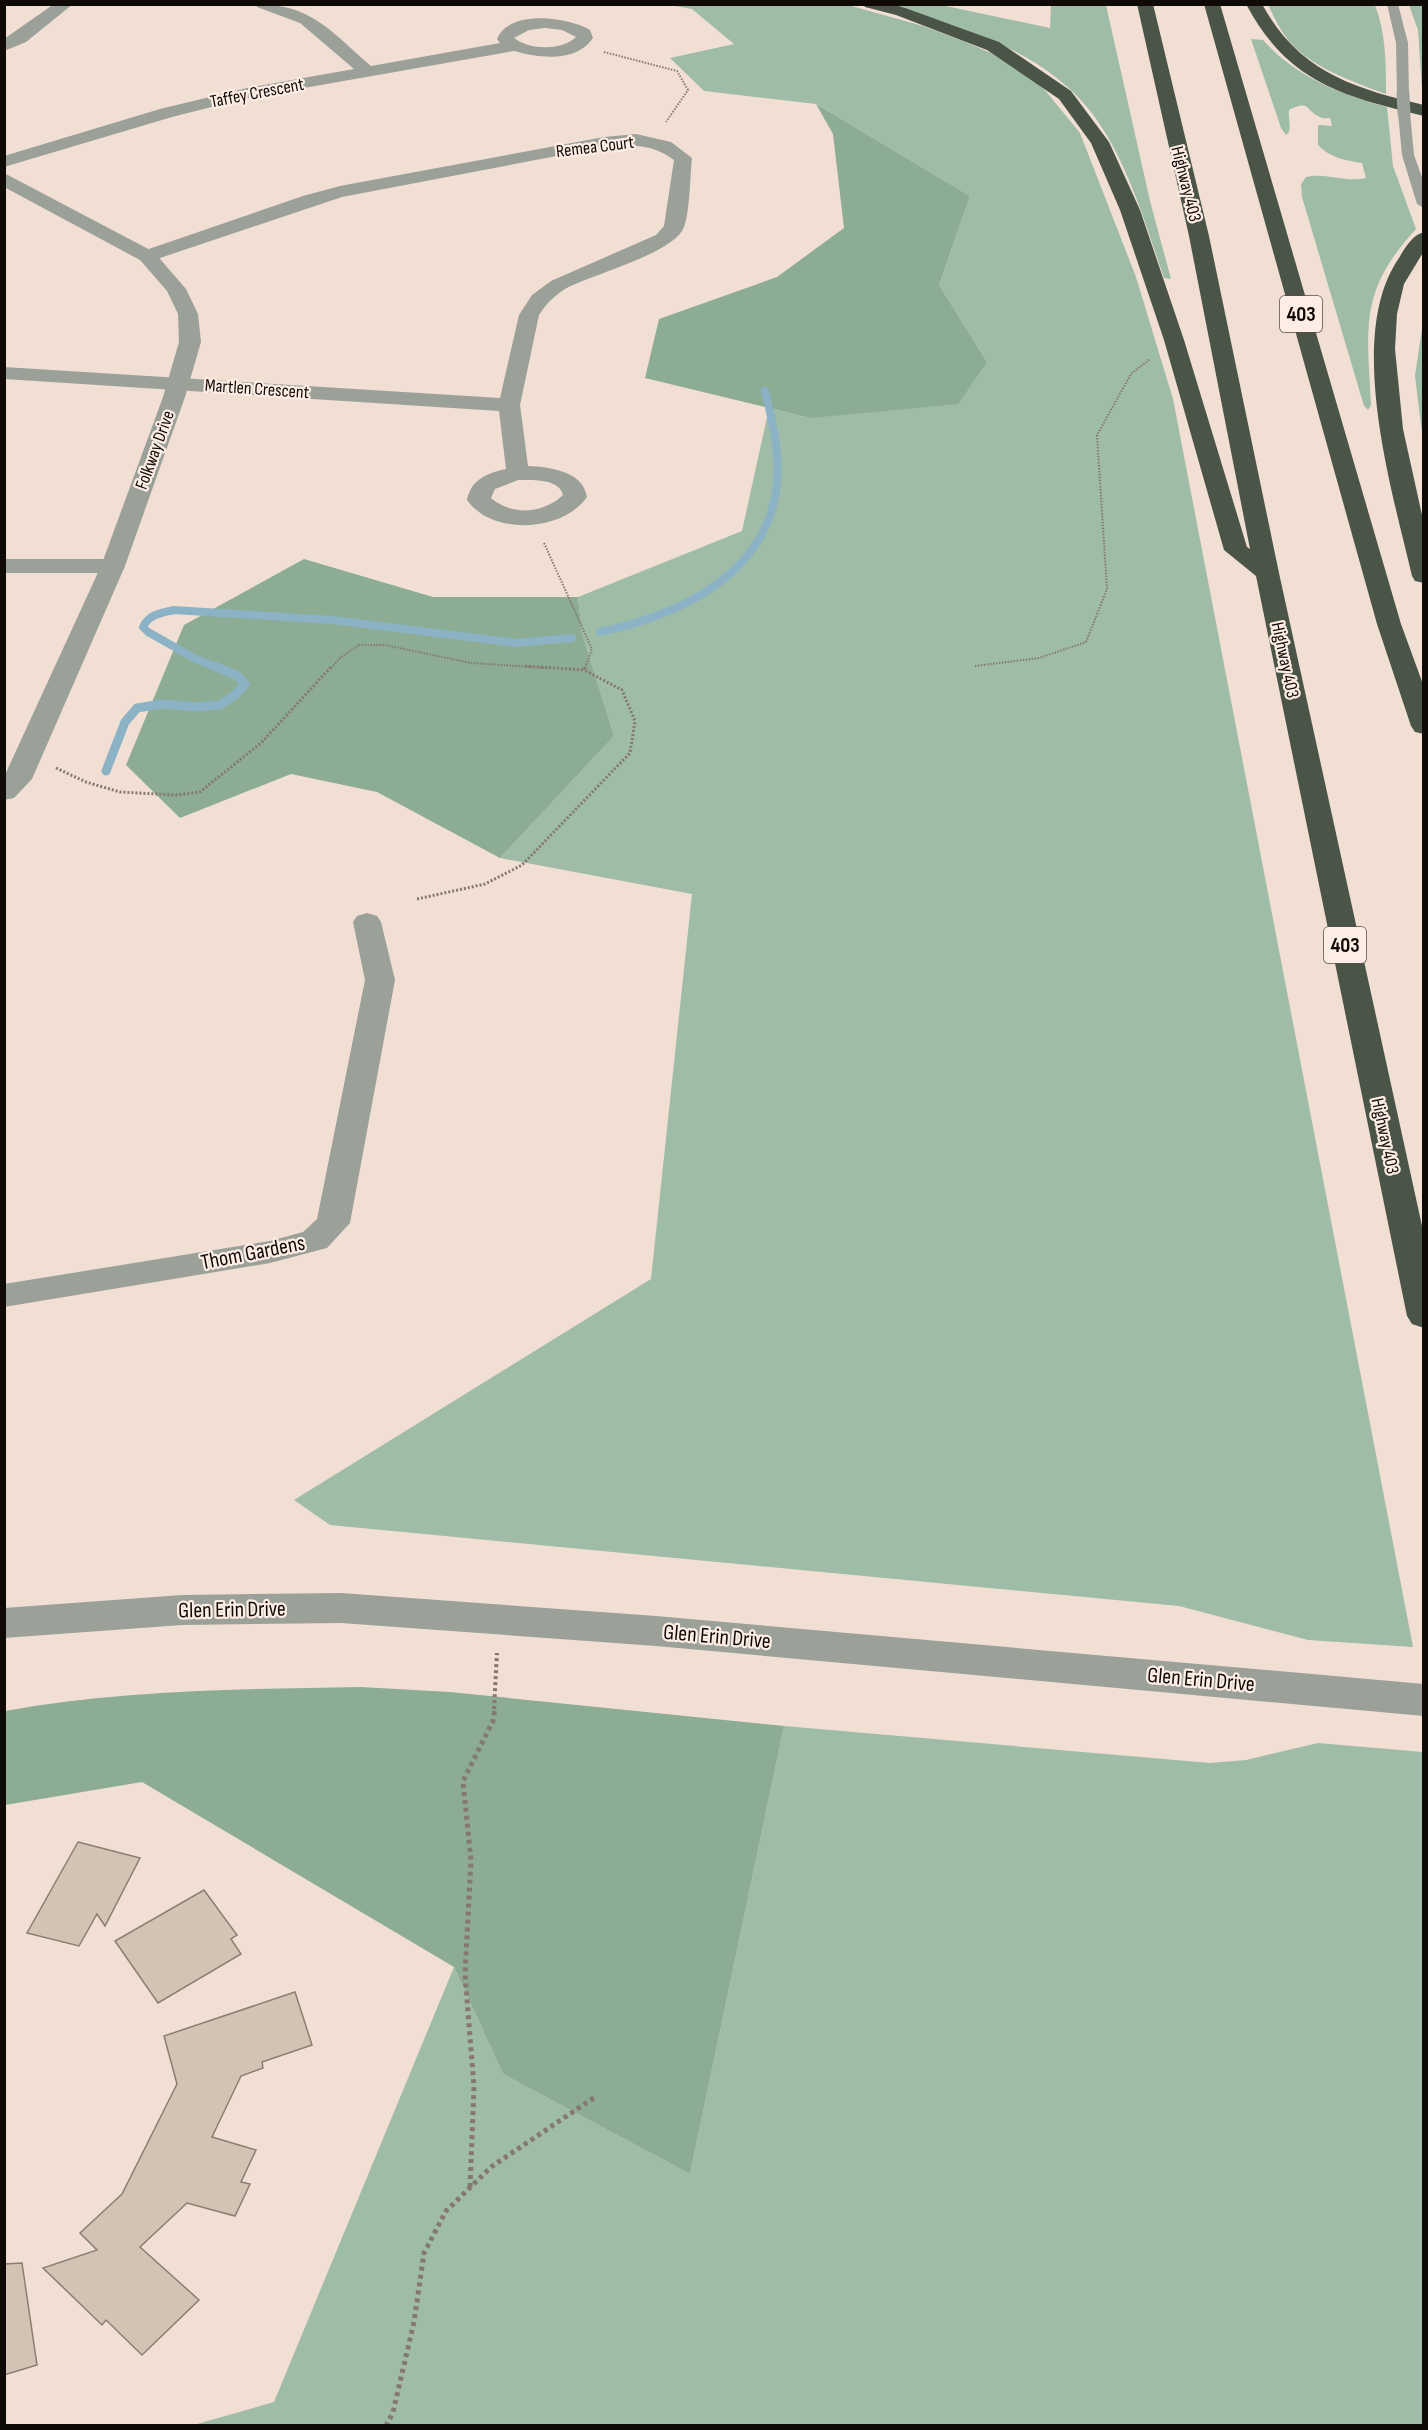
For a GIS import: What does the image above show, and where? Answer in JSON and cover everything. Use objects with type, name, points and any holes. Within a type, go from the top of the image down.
[{"type":"highway","points":[[871,4],[902,12],[993,46],[1065,94],[1100,141],[1126,200],[1174,340],[1236,550],[1267,573]]},
{"type":"highway","name":"Highway 403","points":[[1145,4],[1199,236],[1267,573],[1424,1316]]},
{"type":"highway","name":"403","points":[[1212,4],[1389,624],[1424,726]]},
{"type":"highway","points":[[1254,4],[1273,40],[1306,69],[1369,97],[1424,111]]},
{"type":"highway","points":[[1424,238],[1401,269],[1393,286],[1386,314],[1385,357],[1393,429],[1424,576]]},
{"type":"street","points":[[4,46],[20,38],[65,4]]},
{"type":"street","points":[[263,4],[306,19],[368,72]]},
{"type":"street","points":[[514,46],[507,43],[505,39],[507,34],[521,27],[546,24],[570,27],[584,33],[585,38],[582,42],[574,46]]},
{"type":"street","name":"Taffey Crescent","points":[[4,162],[166,113],[247,93],[514,46],[544,51],[574,46]]},
{"type":"street","name":"Remea Court","points":[[147,256],[310,200],[340,192],[604,142],[659,142],[674,149],[684,158],[674,228],[663,239],[644,249],[558,285],[539,298],[529,315],[509,405],[518,473]]},
{"type":"street","name":"Folkway Drive","points":[[4,179],[147,256],[176,289],[188,314],[190,342],[179,384],[113,566],[18,779],[4,792]]},
{"type":"street","name":"Martlen Crescent","points":[[4,373],[509,405]]},
{"type":"street","points":[[518,473],[553,475],[567,481],[574,489],[575,497],[568,506],[538,516],[501,514],[486,508],[479,500],[479,492],[486,483],[518,473]]},
{"type":"street","points":[[4,566],[113,566]]},
{"type":"street","name":"Thom Gardens","points":[[4,1296],[270,1252],[315,1240],[333,1223],[380,980],[367,922]]},
{"type":"street","name":"Glen Erin Drive","points":[[6,1623],[182,1610],[341,1608],[498,1618],[1424,1700]]},
{"type":"lane","points":[[1392,4],[1402,43],[1408,155],[1423,203]]},
{"type":"path","points":[[574,46],[677,71],[688,90],[672,115],[645,141]]},
{"type":"path","points":[[975,666],[1039,658],[1086,642],[1107,589],[1097,435],[1131,374],[1174,340]]},
{"type":"path","points":[[538,516],[543,542],[592,649],[584,670]]},
{"type":"path","points":[[28,755],[86,782],[120,792],[175,795],[200,792],[262,742],[340,658],[359,645],[385,645],[471,663],[584,670],[622,690],[635,721],[630,753],[522,865],[485,884],[417,899]]},
{"type":"path","points":[[470,2187],[474,2087],[465,1974],[471,1860],[463,1781],[493,1721],[497,1688],[498,1618]]},
{"type":"path","points":[[386,2426],[393,2412],[414,2322],[424,2253],[446,2211],[490,2167],[595,2097]]},
{"type":"green space","points":[[669,5],[848,5],[923,26],[991,53],[1025,73],[1044,89],[1080,133],[1136,277],[1173,399],[1413,1647],[1308,1640],[1179,1606],[330,1525],[294,1500],[651,1279],[692,894],[500,858],[614,736],[582,633],[578,597],[742,531],[769,408],[810,418],[987,362],[939,285],[970,196],[816,104],[704,91],[670,58],[734,44],[692,9]]},
{"type":"green space","points":[[889,5],[941,5],[1050,28],[1051,5],[1106,5],[1150,201],[1171,279],[1164,278],[1134,192],[1115,149],[1091,112],[1071,91],[1049,72],[999,44],[944,22]]},
{"type":"green space","points":[[1268,5],[1375,5],[1383,38],[1386,94],[1334,73],[1298,51],[1286,37]]},
{"type":"green space","points":[[1409,5],[1423,5],[1423,104],[1418,30]]},
{"type":"green space","points":[[1251,39],[1263,40],[1304,74],[1336,90],[1387,107],[1393,166],[1416,229],[1384,272],[1376,291],[1368,331],[1371,405],[1368,410],[1364,406],[1302,197],[1301,184],[1306,177],[1313,176],[1366,178],[1362,163],[1333,156],[1318,145],[1318,125],[1332,126],[1330,118],[1321,118],[1305,106],[1289,110],[1290,129],[1286,135],[1281,128]]},
{"type":"green space","points":[[816,104],[970,196],[939,285],[987,362],[958,404],[810,418],[645,378],[659,319],[777,277],[844,228],[833,134]]},
{"type":"green space","points":[[1423,322],[1423,441],[1415,376]]},
{"type":"green space","points":[[304,559],[433,597],[578,597],[582,633],[614,736],[500,858],[377,792],[291,774],[180,818],[126,765],[184,625]]},
{"type":"green space","points":[[361,1687],[450,1692],[784,1726],[690,2174],[503,2074],[454,1967],[142,1782],[5,1805],[5,1711],[138,1695],[227,1690]]},
{"type":"green space","points":[[784,1726],[1210,1763],[1246,1760],[1318,1743],[1423,1752],[1423,2425],[190,2426],[274,2402],[454,1967],[503,2074],[690,2174]]},
{"type":"building","points":[[78,1842],[140,1858],[105,1926],[97,1914],[79,1946],[27,1933]]},
{"type":"building","points":[[204,1890],[237,1935],[231,1939],[241,1954],[158,2003],[115,1941]]},
{"type":"building","points":[[295,1992],[312,2045],[262,2062],[263,2068],[241,2076],[212,2137],[256,2150],[241,2182],[250,2184],[235,2216],[187,2203],[140,2247],[199,2300],[142,2355],[106,2320],[102,2325],[43,2268],[97,2250],[80,2233],[122,2194],[177,2084],[164,2036]]},
{"type":"building","points":[[22,2263],[37,2365],[4,2375],[4,2264]]},
{"type":"waterway","points":[[600,632],[629,625],[685,603],[711,588],[734,570],[754,547],[768,521],[776,491],[778,466],[765,391]]},
{"type":"waterway","points":[[218,668],[196,659],[143,627],[149,619],[156,615],[174,610],[332,620],[517,643],[572,638]]},
{"type":"waterway","points":[[106,771],[125,722],[137,708],[162,704],[196,707],[220,705],[236,694],[245,684],[238,676],[214,666]]}]
